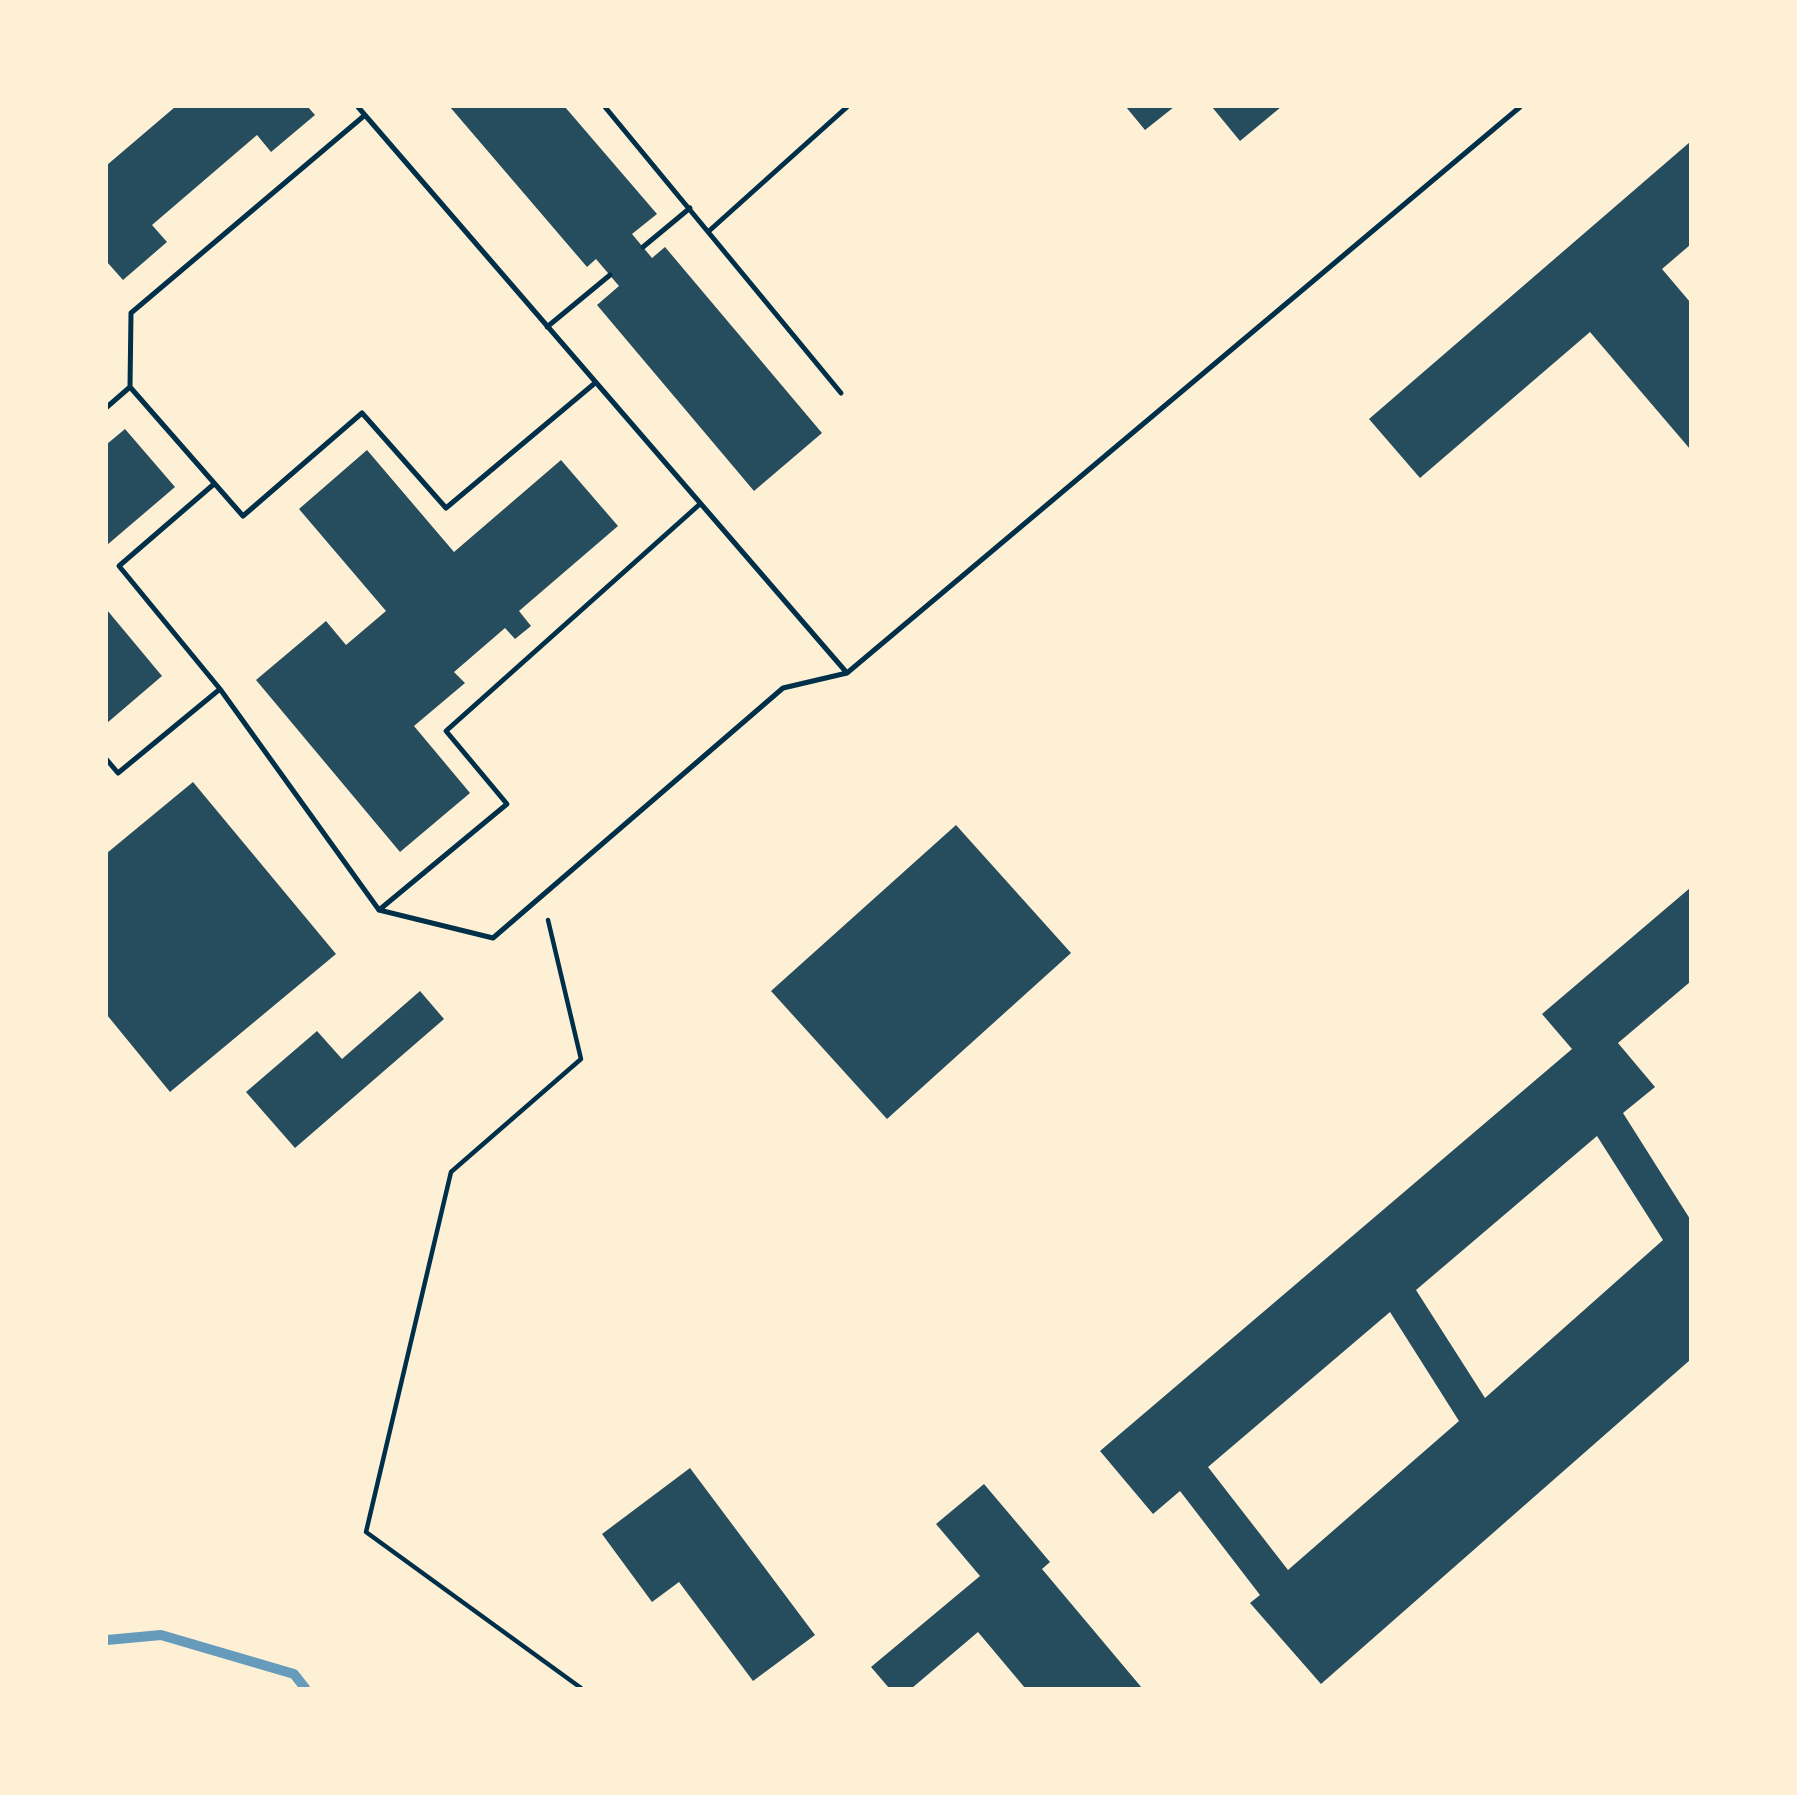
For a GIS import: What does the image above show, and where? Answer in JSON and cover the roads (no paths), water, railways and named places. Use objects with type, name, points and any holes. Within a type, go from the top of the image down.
[{"type":"lane","points":[[358,107],[847,673]]},
{"type":"lane","points":[[605,107],[841,393]]},
{"type":"lane","points":[[709,231],[847,107]]},
{"type":"lane","points":[[214,484],[119,566],[220,689],[379,910],[493,938],[783,688],[847,673],[1520,107]]},
{"type":"lane","points":[[365,115],[131,313],[130,387],[243,516],[362,413],[446,508],[595,383]]},
{"type":"lane","points":[[643,247],[690,208]]},
{"type":"lane","points":[[547,327],[610,275]]},
{"type":"lane","points":[[107,407],[130,387]]},
{"type":"lane","points":[[379,910],[507,804],[446,731],[700,504]]},
{"type":"lane","points":[[107,760],[118,773],[220,689]]},
{"type":"waterway","points":[[107,1640],[161,1635],[294,1674],[305,1688]]}]
